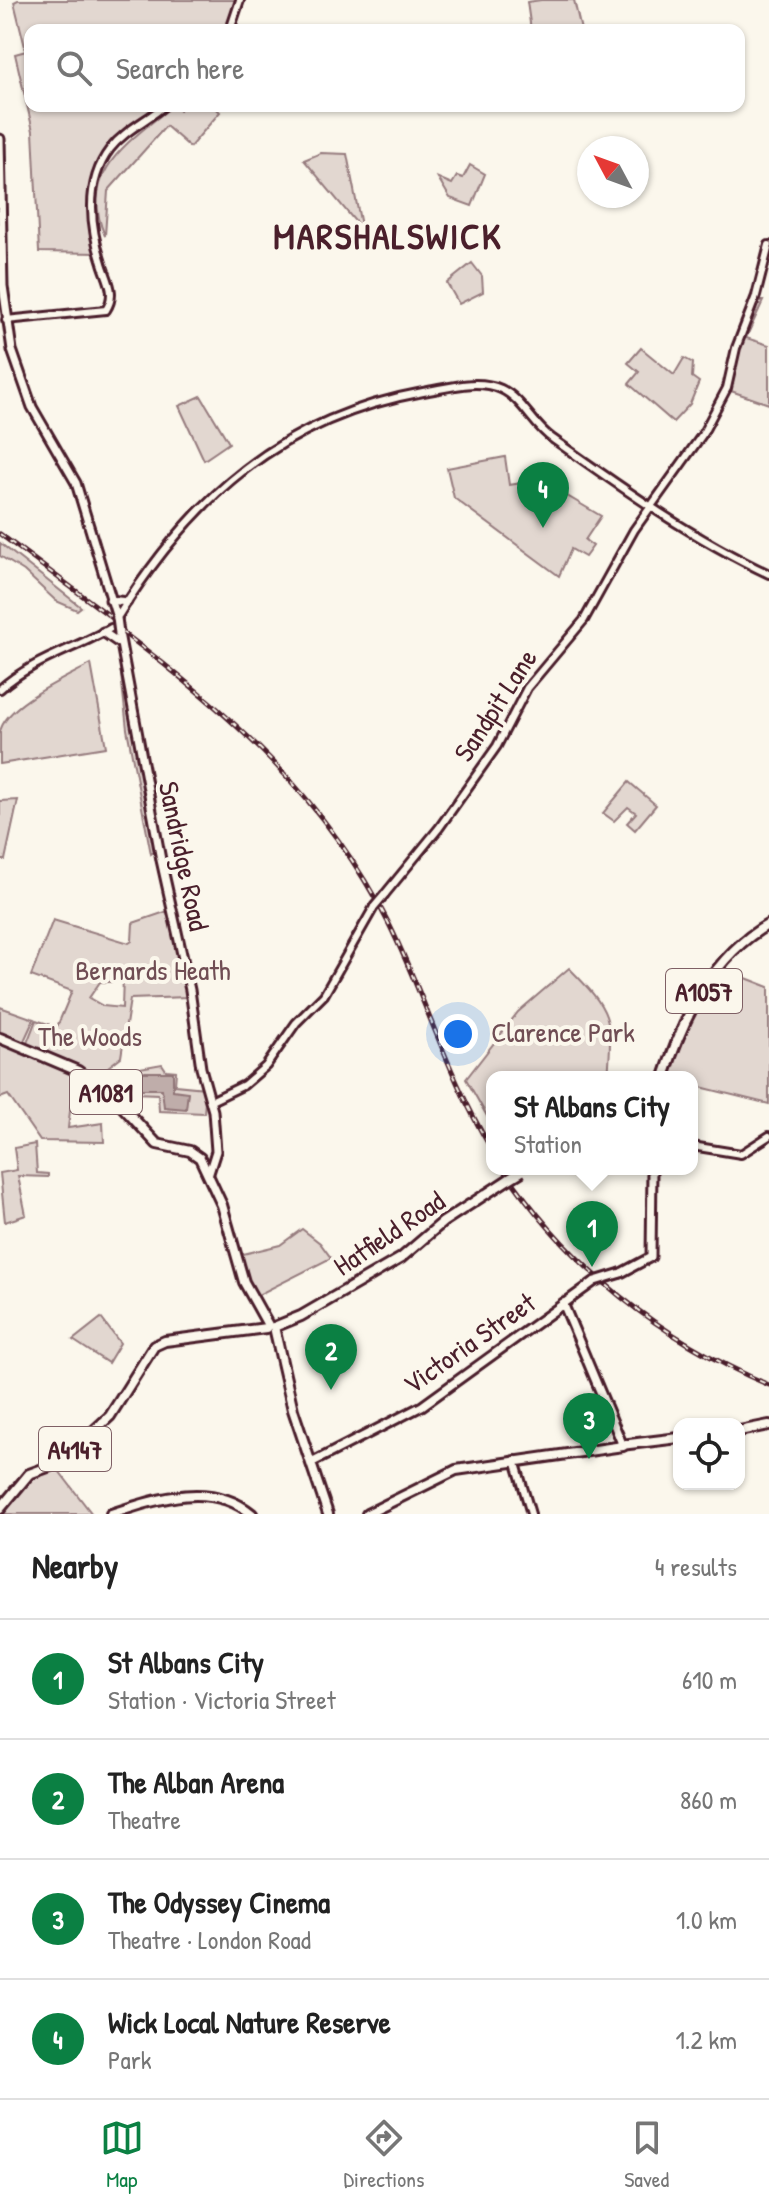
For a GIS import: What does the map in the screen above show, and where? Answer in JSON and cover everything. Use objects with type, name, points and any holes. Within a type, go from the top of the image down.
[{"type":"main road","name":"Sandridge Road","points":[[0,139],[6,320],[14,359],[31,404],[76,483],[117,617],[110,630],[122,649],[161,860],[189,985],[201,1068],[211,1101],[216,1149],[214,1158]]},
{"type":"main road","points":[[110,600],[127,602]]},
{"type":"main road","points":[[110,630],[122,649]]},
{"type":"main road","name":"A1057","points":[[666,1071],[678,1033],[732,950],[746,937],[769,924]]},
{"type":"main road","name":"A1081","points":[[0,1038],[78,1071],[119,1103],[157,1144],[190,1151],[200,1158]]},
{"type":"main road","points":[[200,1158],[214,1158],[209,1173]]},
{"type":"main road","points":[[200,1158],[209,1173],[244,1282],[270,1328],[328,1514]]},
{"type":"main road","name":"Hatfield Road","points":[[270,1328],[301,1316],[401,1258],[446,1219],[516,1175]]},
{"type":"main road","name":"Victoria Street","points":[[311,1463],[422,1406],[595,1281],[650,1259],[652,1175]]},
{"type":"main road","points":[[563,1303],[623,1446]]},
{"type":"main road","name":"A4147","points":[[0,1509],[29,1474],[59,1463],[118,1407],[150,1351],[162,1342],[270,1328]]},
{"type":"main road","points":[[745,1430],[768,1429]]},
{"type":"main road","points":[[367,1514],[454,1470],[673,1439]]},
{"type":"main road","points":[[111,1514],[159,1500],[202,1495],[228,1499],[252,1514]]},
{"type":"street","points":[[232,24],[240,0]]},
{"type":"street","points":[[6,320],[106,310],[111,288],[102,263],[92,213],[94,182],[116,143],[156,112]]},
{"type":"street","name":"Sandpit Lane","points":[[211,1101],[244,1085],[266,1066],[296,1023],[324,995],[374,907],[472,782],[497,746],[527,688],[589,613],[650,505],[691,452],[723,397],[769,245]]},
{"type":"street","points":[[0,689],[29,667],[110,630],[127,602],[189,523],[266,453],[325,420],[418,393],[475,383],[500,389],[513,396],[548,436],[715,547],[769,574]]},
{"type":"street","points":[[698,1147],[741,1154],[769,1136]]},
{"type":"street","points":[[515,1460],[531,1514]]},
{"type":"green space","points":[[237,0],[230,24],[24,24],[24,43],[14,2]]},
{"type":"green space","points":[[574,0],[580,24],[530,24],[527,2]]},
{"type":"green space","points":[[24,52],[24,92],[15,54]]},
{"type":"green space","points":[[29,112],[152,112],[108,150],[90,184],[90,227],[97,253],[39,252],[33,131]]},
{"type":"green space","points":[[165,112],[220,112],[190,147],[166,126],[108,191],[105,236],[98,213],[98,193],[103,176],[125,145]]},
{"type":"green space","points":[[321,153],[347,154],[363,236],[358,235],[359,226],[304,160]]},
{"type":"green space","points":[[470,165],[485,174],[472,206],[450,198],[438,178],[452,184],[457,176],[463,178]]},
{"type":"green space","points":[[472,263],[482,276],[483,292],[459,304],[447,283]]},
{"type":"green space","points":[[757,301],[763,301],[746,338],[769,345],[769,404],[728,390],[734,361]]},
{"type":"green space","points":[[641,348],[674,375],[684,358],[693,363],[692,377],[699,382],[690,404],[673,422],[629,384],[639,372],[628,363]]},
{"type":"green space","points":[[201,396],[229,443],[204,460],[179,406]]},
{"type":"green space","points":[[505,457],[509,485],[540,480],[601,516],[585,540],[593,546],[585,557],[571,549],[559,576],[454,498],[447,468]]},
{"type":"green space","points":[[0,543],[81,607],[77,610],[56,601],[24,571],[0,556]]},
{"type":"green space","points":[[119,656],[123,656],[157,849],[151,854],[127,729]]},
{"type":"green space","points":[[91,664],[106,747],[0,764],[0,732],[13,711],[39,692]]},
{"type":"green space","points":[[629,782],[656,805],[635,830],[627,823],[636,813],[628,807],[614,821],[603,813]]},
{"type":"green space","points":[[18,800],[5,860],[0,860],[0,801]]},
{"type":"green space","name":"Bernards Heath","points":[[168,911],[188,997],[130,999],[121,1057],[95,1077],[29,1047],[27,1043],[36,1020],[57,1027],[72,991],[31,976],[53,920],[129,943],[132,941],[133,923]],"holes":[[[114,974],[123,975],[122,1008],[103,1006],[89,998],[100,982],[112,982]]]},
{"type":"green space","name":"Clarence Park","points":[[569,968],[594,995],[606,1016],[610,1041],[608,1071],[486,1071],[486,1114],[466,1079],[518,1012]]},
{"type":"green space","points":[[723,969],[769,987],[769,1104],[698,1086],[698,1071],[671,1071],[687,1020]]},
{"type":"green space","name":"The Woods","points":[[0,1007],[34,1019],[23,1043],[0,1036]]},
{"type":"green space","name":"The Woods","points":[[0,1040],[57,1063],[89,1082],[73,1086],[68,1128],[103,1123],[104,1142],[40,1141],[8,1095],[0,1098]]},
{"type":"green space","points":[[162,1064],[166,1070],[176,1071],[175,1085],[205,1088],[209,1100],[205,1102],[204,1113],[159,1111],[158,1094],[135,1093],[134,1069]]},
{"type":"green space","points":[[35,1144],[37,1173],[48,1174],[48,1177],[18,1176],[26,1215],[5,1222],[0,1173],[17,1170],[14,1148]]},
{"type":"green space","points":[[302,1229],[320,1243],[331,1258],[256,1296],[246,1281],[239,1255],[280,1245]]},
{"type":"green space","points":[[101,1318],[120,1343],[108,1363],[73,1340]]},
{"type":"green space","points":[[56,1467],[92,1514],[0,1514],[0,1508],[30,1474]]},
{"type":"shaded area","points":[[138,1072],[173,1072],[173,1090],[188,1092],[186,1109],[164,1107],[162,1089],[139,1089]]},
{"type":"railway","points":[[0,534],[111,617]]},
{"type":"railway","points":[[121,631],[238,727],[306,798],[336,837],[389,924],[450,1066],[486,1140]]},
{"type":"railway","points":[[508,1175],[558,1238],[620,1296],[691,1346],[769,1385]]},
{"type":"place","name":"Wick Local Nature Reserve","points":[[543,528]]},
{"type":"place","name":"St Albans City","points":[[592,1267]]},
{"type":"place","name":"The Alban Arena","points":[[331,1390]]},
{"type":"place","name":"The Odyssey Cinema","points":[[589,1459]]},
{"type":"district","name":"MARSHALSWICK","points":[[388,235]]}]
